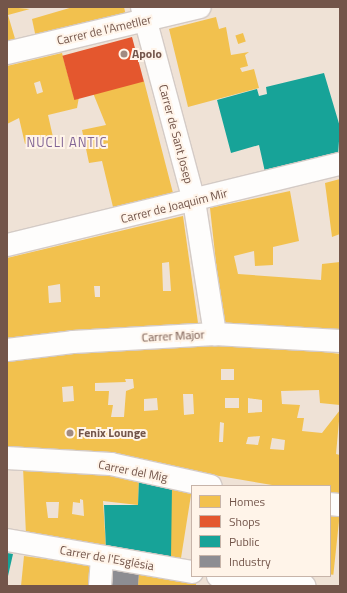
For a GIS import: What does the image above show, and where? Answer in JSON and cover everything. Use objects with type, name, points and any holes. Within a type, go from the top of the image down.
[{"type":"street","name":"Carrer de l'Ametller","points":[[7,53],[144,14],[200,7]]},
{"type":"street","name":"Carrer de Sant Josep","points":[[144,14],[194,201],[215,334]]},
{"type":"street","name":"Carrer de Joaquim Mir","points":[[7,245],[194,201],[340,164]]},
{"type":"street","name":"Carrer Major","points":[[7,350],[73,342],[215,334],[340,341]]},
{"type":"street","name":"Carrer del Mig","points":[[7,458],[111,464],[206,485]]},
{"type":"street","name":"Carrer de l'Església","points":[[14,542],[191,572]]},
{"type":"street","points":[[100,586],[102,558]]},
{"type":"street","points":[[227,577],[304,586]]},
{"type":"shaded area","points":[[7,7],[340,7],[340,586],[7,586]]},
{"type":"building: Homes","points":[[7,7],[30,9],[8,15],[16,42],[7,45]]},
{"type":"building: Homes","points":[[73,7],[124,7],[126,16],[36,38],[32,19]]},
{"type":"building: Homes","points":[[216,17],[219,29],[226,27],[231,55],[249,52],[245,55],[248,66],[240,68],[242,72],[254,69],[259,88],[188,107],[169,29]]},
{"type":"building: Homes","points":[[243,33],[246,42],[238,44],[235,35]]},
{"type":"building: Homes","points":[[62,53],[74,97],[79,97],[77,108],[48,115],[53,137],[25,144],[19,118],[7,124],[7,66]],"holes":[[[40,81],[43,92],[37,94],[34,83]]]},
{"type":"building: Homes","points":[[144,81],[173,193],[113,207],[102,161],[89,163],[82,130],[106,125],[93,93]]},
{"type":"building: Homes","points":[[340,179],[340,234],[332,237],[325,183]]},
{"type":"building: Homes","points":[[290,191],[299,241],[273,247],[273,265],[255,266],[254,251],[234,256],[238,274],[321,280],[322,264],[340,262],[340,335],[223,326],[210,208]]},
{"type":"building: Homes","points":[[183,216],[199,330],[7,344],[7,258]],"holes":[[[169,262],[171,291],[163,291],[162,263]],[[60,284],[61,302],[49,303],[48,286]],[[94,286],[100,286],[100,297],[95,297]]]},
{"type":"building: Homes","points":[[234,341],[340,354],[340,405],[320,403],[319,390],[281,391],[282,404],[300,405],[297,418],[304,418],[302,431],[322,433],[340,410],[336,454],[340,455],[340,497],[331,495],[331,485],[272,485],[190,471],[7,451],[7,360],[44,354]],"holes":[[[221,369],[234,369],[234,380],[221,380]],[[125,379],[133,379],[134,388],[126,391],[124,417],[111,417],[113,405],[108,405],[109,391],[95,391],[95,383],[126,382]],[[73,386],[74,401],[63,402],[62,387]],[[183,394],[193,394],[194,414],[184,415]],[[157,398],[158,410],[144,411],[144,399]],[[225,398],[239,398],[239,408],[225,408]],[[248,398],[262,400],[262,412],[248,413]],[[220,422],[224,423],[223,442],[219,442]],[[260,436],[258,445],[246,444],[248,437]],[[272,438],[285,440],[284,450],[270,449]]]},
{"type":"building: Homes","points":[[23,467],[115,474],[139,479],[138,505],[103,501],[106,549],[26,535]],"holes":[[[80,499],[83,500],[84,516],[72,514],[73,502],[80,503]],[[46,502],[59,502],[58,518],[48,518]]]},
{"type":"building: Homes","points":[[172,487],[191,490],[181,560],[161,557]]},
{"type":"building: Homes","points":[[331,511],[340,512],[333,575],[331,574]]},
{"type":"building: Homes","points":[[24,556],[95,566],[93,586],[21,586]]},
{"type":"building: Homes","points":[[139,571],[196,581],[196,586],[138,586]]},
{"type":"building: Shops","points":[[132,37],[144,81],[74,100],[62,56]]},
{"type":"building: Public","points":[[324,73],[340,127],[338,155],[265,172],[259,145],[231,153],[217,100],[257,89],[259,96],[267,94],[266,87]]},
{"type":"building: Public","points":[[139,479],[172,487],[171,558],[106,549],[104,505],[138,505]]},
{"type":"building: Public","points":[[7,553],[13,554],[8,576],[7,576]]},
{"type":"building: Industry","points":[[106,568],[139,571],[138,586],[105,586]]},
{"type":"place","name":"Apolo","points":[[124,54]]},
{"type":"place","name":"Fenix Lounge","points":[[70,433]]},
{"type":"district","name":"NUCLI ANTIC","points":[[67,142]]}]
